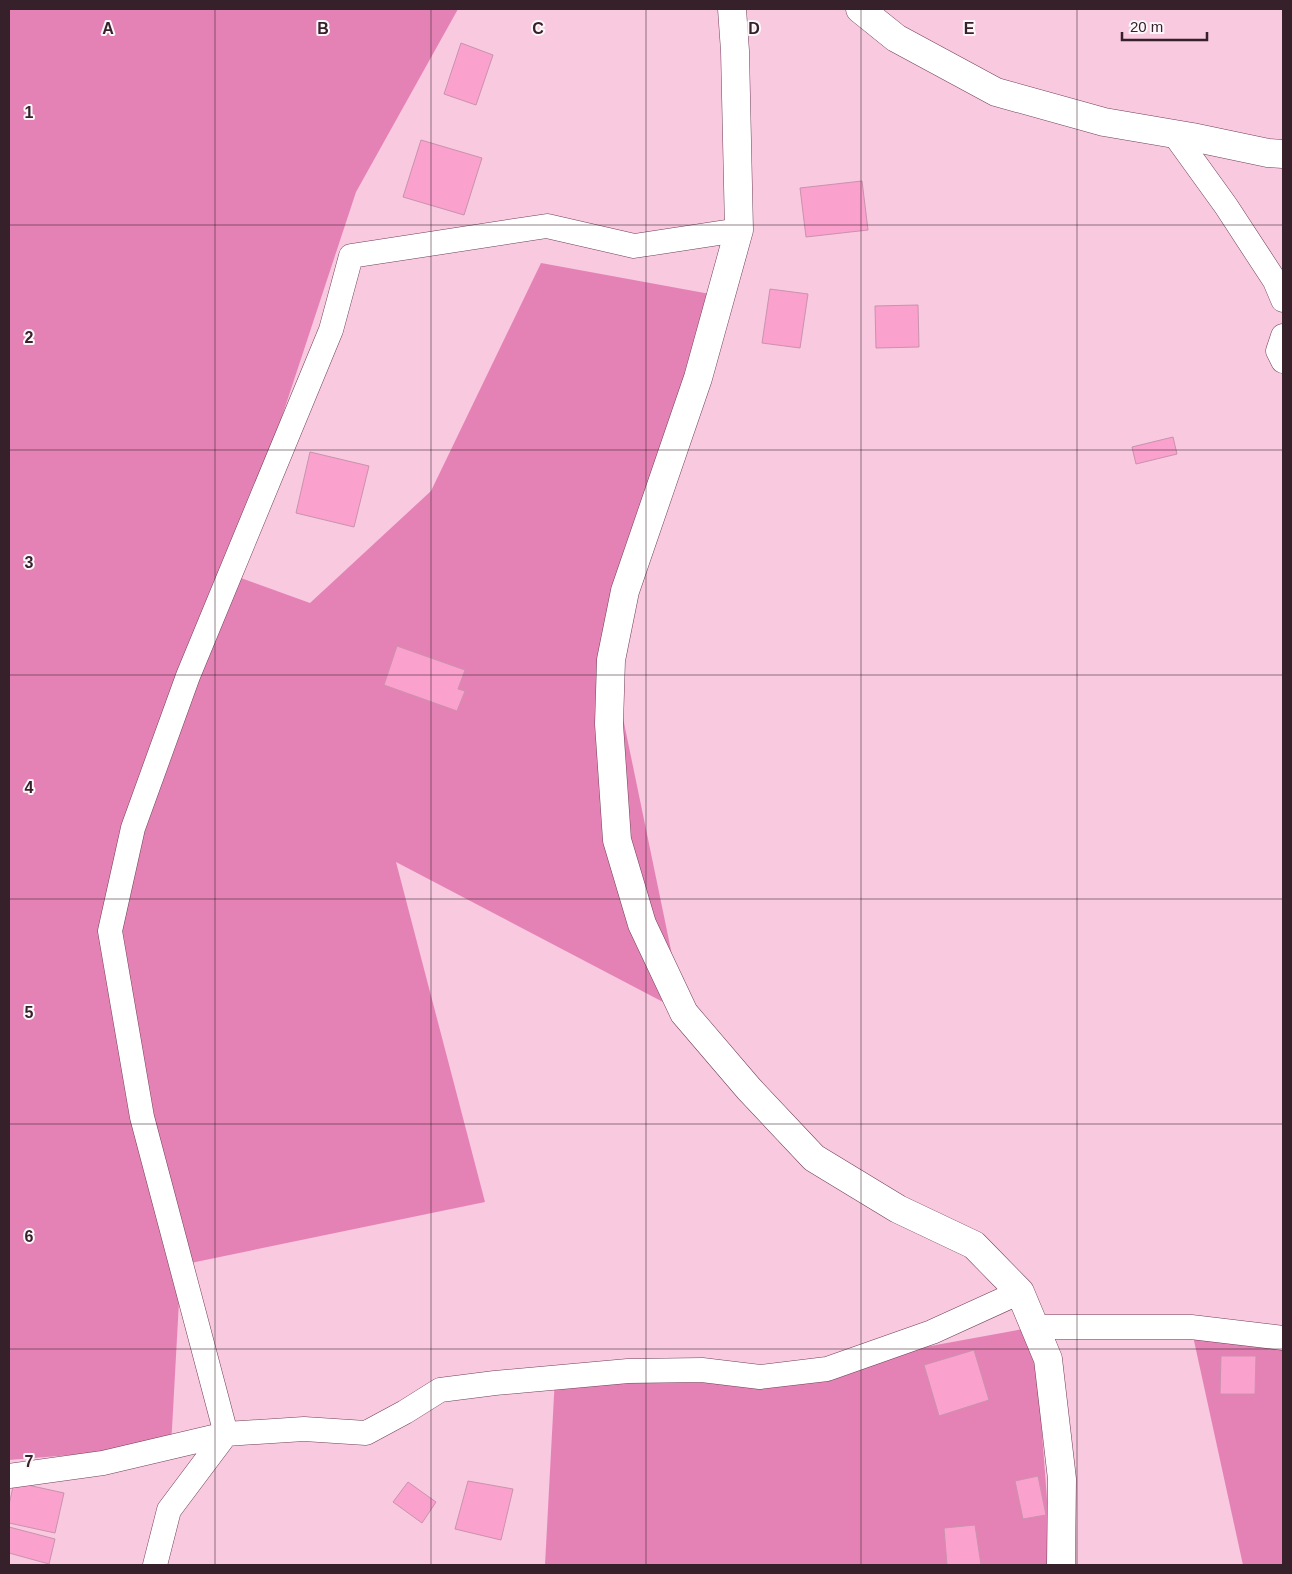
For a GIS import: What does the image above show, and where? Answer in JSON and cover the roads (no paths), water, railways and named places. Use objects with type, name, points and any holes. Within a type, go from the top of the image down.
[{"type":"street","points":[[732,9],[735,51],[739,230],[698,378],[624,591],[611,660],[609,715],[617,840],[642,924],[684,1013],[749,1089],[814,1158],[898,1209],[974,1245],[1020,1292],[1048,1359],[1061,1470],[1061,1565]]},
{"type":"street","points":[[860,9],[896,38],[996,92],[1104,122],[1268,153],[1283,154]]},
{"type":"street","points":[[1174,134],[1226,206],[1275,281],[1283,300]]},
{"type":"street","points":[[226,1434],[142,1117],[110,931],[133,828],[188,676],[331,330],[351,256],[546,226],[634,246],[739,230]]},
{"type":"street","points":[[1283,336],[1278,351],[1283,361]]},
{"type":"street","points":[[9,1476],[103,1463],[226,1434],[304,1429],[366,1433],[440,1390],[628,1371],[702,1370],[760,1377],[827,1369],[932,1332],[1020,1292]]},
{"type":"street","points":[[1034,1327],[1191,1327],[1283,1338]]},
{"type":"street","points":[[155,1565],[169,1510],[226,1434]]}]
